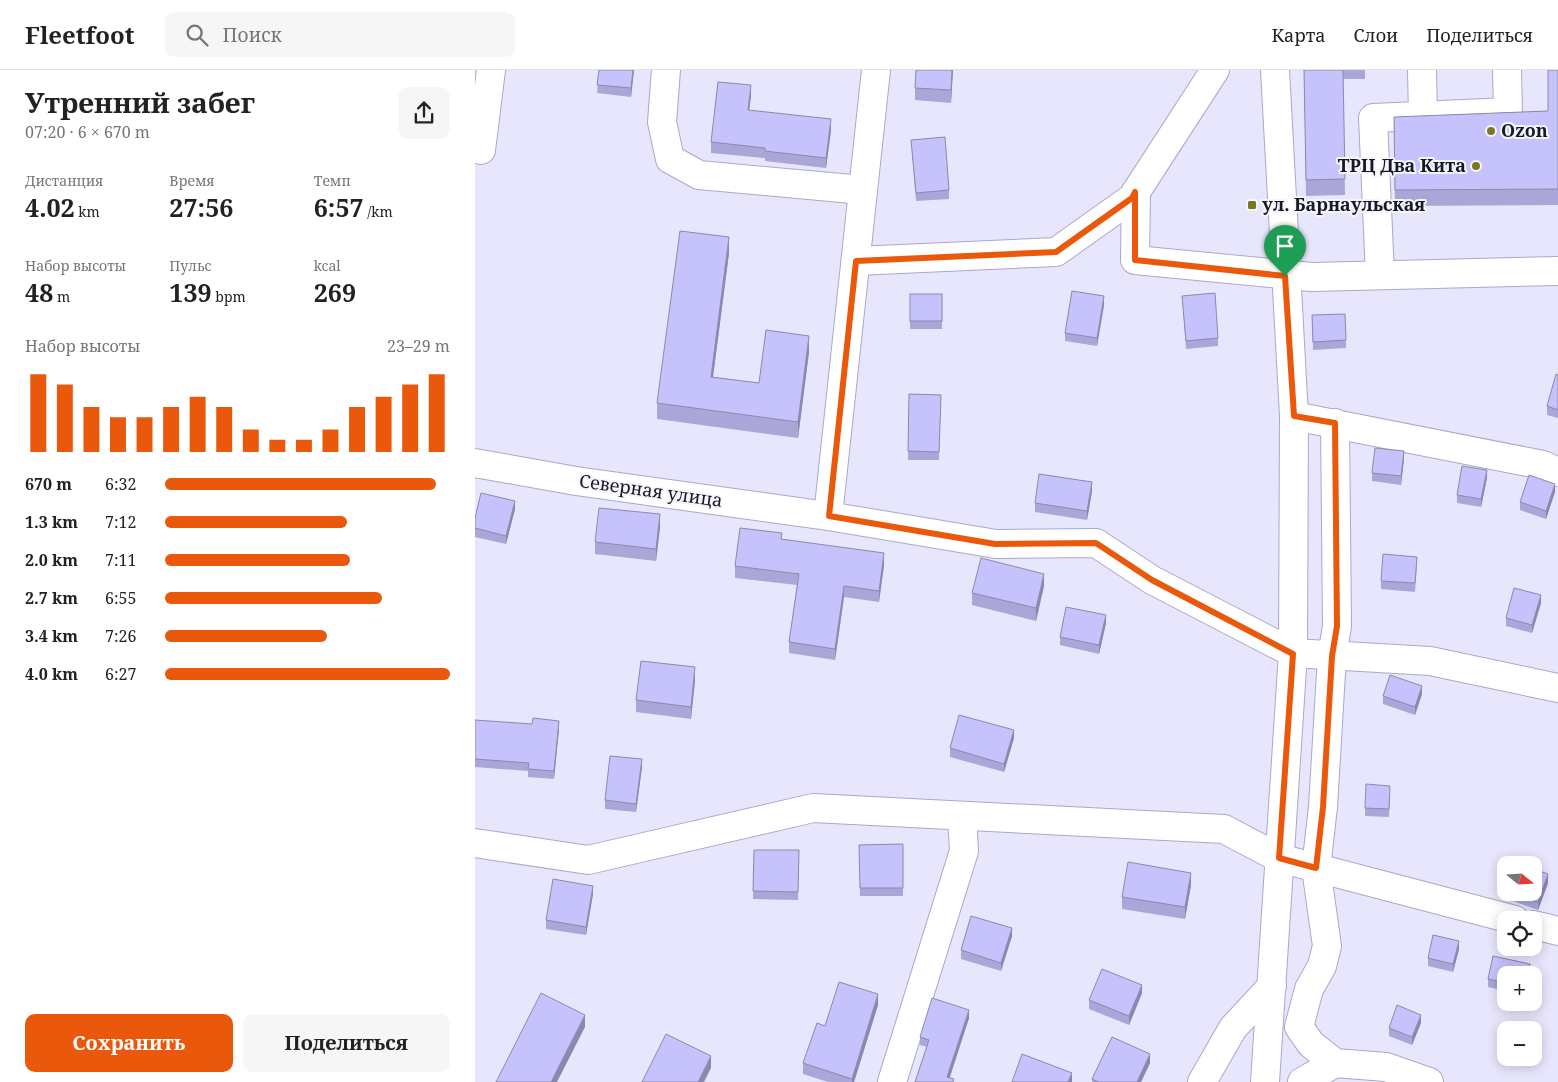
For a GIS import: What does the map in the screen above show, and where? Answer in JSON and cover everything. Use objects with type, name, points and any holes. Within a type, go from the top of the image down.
[{"type":"street","points":[[481,150],[491,70]]},
{"type":"street","points":[[666,70],[662,122],[670,159],[699,175],[863,190]]},
{"type":"street","points":[[829,516],[876,70]]},
{"type":"street","points":[[856,261],[1056,252],[1132,198],[1215,70]]},
{"type":"street","points":[[1265,1082],[1293,654],[1294,416],[1275,70]]},
{"type":"street","points":[[1423,70],[1423,116]]},
{"type":"street","points":[[1380,275],[1373,118],[1508,112],[1507,70]]},
{"type":"street","points":[[1135,192],[1135,260],[1285,276],[1558,270]]},
{"type":"street","points":[[1294,416],[1543,465],[1558,472]]},
{"type":"street","points":[[1335,423],[1337,626],[1332,656],[1323,807],[1316,868],[1327,946],[1322,966],[1309,989],[1299,1027],[1311,1044],[1335,1063],[1386,1067],[1429,1082]]},
{"type":"street","name":"Северная улица","points":[[475,463],[576,481],[829,516],[995,544],[1096,543],[1152,580],[1293,654]]},
{"type":"street","points":[[1293,654],[1430,661],[1558,688]]},
{"type":"street","points":[[475,843],[588,860],[813,808],[1225,829],[1279,858],[1497,915]]},
{"type":"street","points":[[891,1082],[964,851],[961,816]]},
{"type":"street","points":[[1542,927],[1558,931]]},
{"type":"street","points":[[1202,1082],[1233,1028],[1272,986]]},
{"type":"street","points":[[1302,1082],[1335,1063]]},
{"type":"building","points":[[599,70],[633,70],[631,88],[597,85]]},
{"type":"building","points":[[916,70],[952,70],[951,90],[915,88]]},
{"type":"building","points":[[1304,70],[1343,70],[1345,179],[1306,180]]},
{"type":"building","name":"ТРЦ Два Кита","points":[[1548,70],[1558,70],[1558,189],[1395,190],[1394,117],[1548,111]]},
{"type":"building","points":[[718,82],[751,85],[748,110],[831,119],[826,158],[711,142]]},
{"type":"building","points":[[945,137],[949,190],[916,193],[911,140]]},
{"type":"building","points":[[680,231],[729,237],[711,377],[759,383],[766,330],[809,336],[798,422],[657,403]]},
{"type":"building","points":[[1072,291],[1104,296],[1097,338],[1065,333]]},
{"type":"building","points":[[1215,293],[1218,338],[1186,341],[1182,296]]},
{"type":"building","points":[[910,294],[942,294],[942,321],[910,321]]},
{"type":"building","points":[[1345,314],[1346,340],[1313,342],[1312,315]]},
{"type":"building","points":[[1556,374],[1558,375],[1558,410],[1547,406]]},
{"type":"building","points":[[909,394],[941,395],[939,452],[908,451]]},
{"type":"building","points":[[1375,448],[1404,451],[1401,476],[1372,473]]},
{"type":"building","points":[[1462,466],[1487,470],[1481,499],[1457,495]]},
{"type":"building","points":[[1039,474],[1092,482],[1087,511],[1035,503]]},
{"type":"building","points":[[1529,475],[1555,484],[1546,511],[1520,502]]},
{"type":"building","points":[[481,493],[515,501],[506,536],[475,528],[475,518]]},
{"type":"building","points":[[599,508],[660,514],[656,549],[595,542]]},
{"type":"building","points":[[740,528],[782,533],[781,539],[884,553],[879,591],[844,586],[835,649],[789,642],[799,574],[735,566]]},
{"type":"building","points":[[1383,554],[1417,557],[1415,583],[1381,581]]},
{"type":"building","points":[[981,558],[1044,574],[1036,608],[972,593]]},
{"type":"building","points":[[1514,588],[1541,595],[1532,625],[1506,618]]},
{"type":"building","points":[[1066,607],[1106,615],[1099,645],[1060,637]]},
{"type":"building","points":[[641,661],[695,667],[691,707],[636,700]]},
{"type":"building","points":[[1390,675],[1422,686],[1415,707],[1383,696]]},
{"type":"building","points":[[959,715],[1014,730],[1004,764],[950,748]]},
{"type":"building","points":[[533,718],[559,721],[554,771],[528,769],[529,763],[475,759],[475,720],[532,724]]},
{"type":"building","points":[[610,756],[642,759],[636,804],[605,800]]},
{"type":"building","points":[[1366,784],[1390,786],[1389,809],[1365,808]]},
{"type":"building","points":[[903,844],[903,888],[860,888],[859,845]]},
{"type":"building","points":[[754,850],[799,850],[798,892],[753,891]]},
{"type":"building","points":[[1128,862],[1191,873],[1185,907],[1122,897]]},
{"type":"building","points":[[1543,872],[1548,874],[1543,888]]},
{"type":"building","points":[[553,879],[593,886],[586,927],[546,920]]},
{"type":"building","points":[[971,916],[1012,928],[1001,963],[961,950]]},
{"type":"building","points":[[1433,935],[1459,941],[1453,964],[1428,958]]},
{"type":"building","points":[[1493,956],[1530,964],[1529,966],[1497,966],[1497,981],[1488,979]]},
{"type":"building","points":[[1102,969],[1142,985],[1129,1016],[1089,1000]]},
{"type":"building","points":[[839,982],[878,994],[852,1079],[803,1063],[817,1023],[825,1026]]},
{"type":"building","points":[[541,993],[585,1015],[551,1082],[496,1082]]},
{"type":"building","points":[[932,998],[969,1010],[947,1077],[954,1079],[953,1082],[915,1082],[929,1040],[920,1037]]},
{"type":"building","points":[[1397,1005],[1421,1015],[1412,1037],[1389,1028]]},
{"type":"building","points":[[666,1034],[711,1056],[698,1082],[642,1082]]},
{"type":"building","points":[[1112,1037],[1150,1054],[1137,1082],[1099,1082],[1092,1079]]},
{"type":"building","points":[[1022,1054],[1072,1073],[1068,1082],[1012,1082]]},
{"type":"place","name":"Ozon","points":[[1491,131]]},
{"type":"place","name":"ТРЦ Два Кита","points":[[1476,166]]},
{"type":"place","name":"ул. Барнаульская","points":[[1252,205]]},
{"type":"route","points":[[1135,192],[1135,260],[1285,276],[1294,416],[1335,423],[1337,626],[1332,656],[1323,807],[1316,868],[1279,858],[1293,654],[1152,580],[1096,543],[995,544],[829,516],[856,261],[1056,252],[1132,198],[1135,192]]}]
